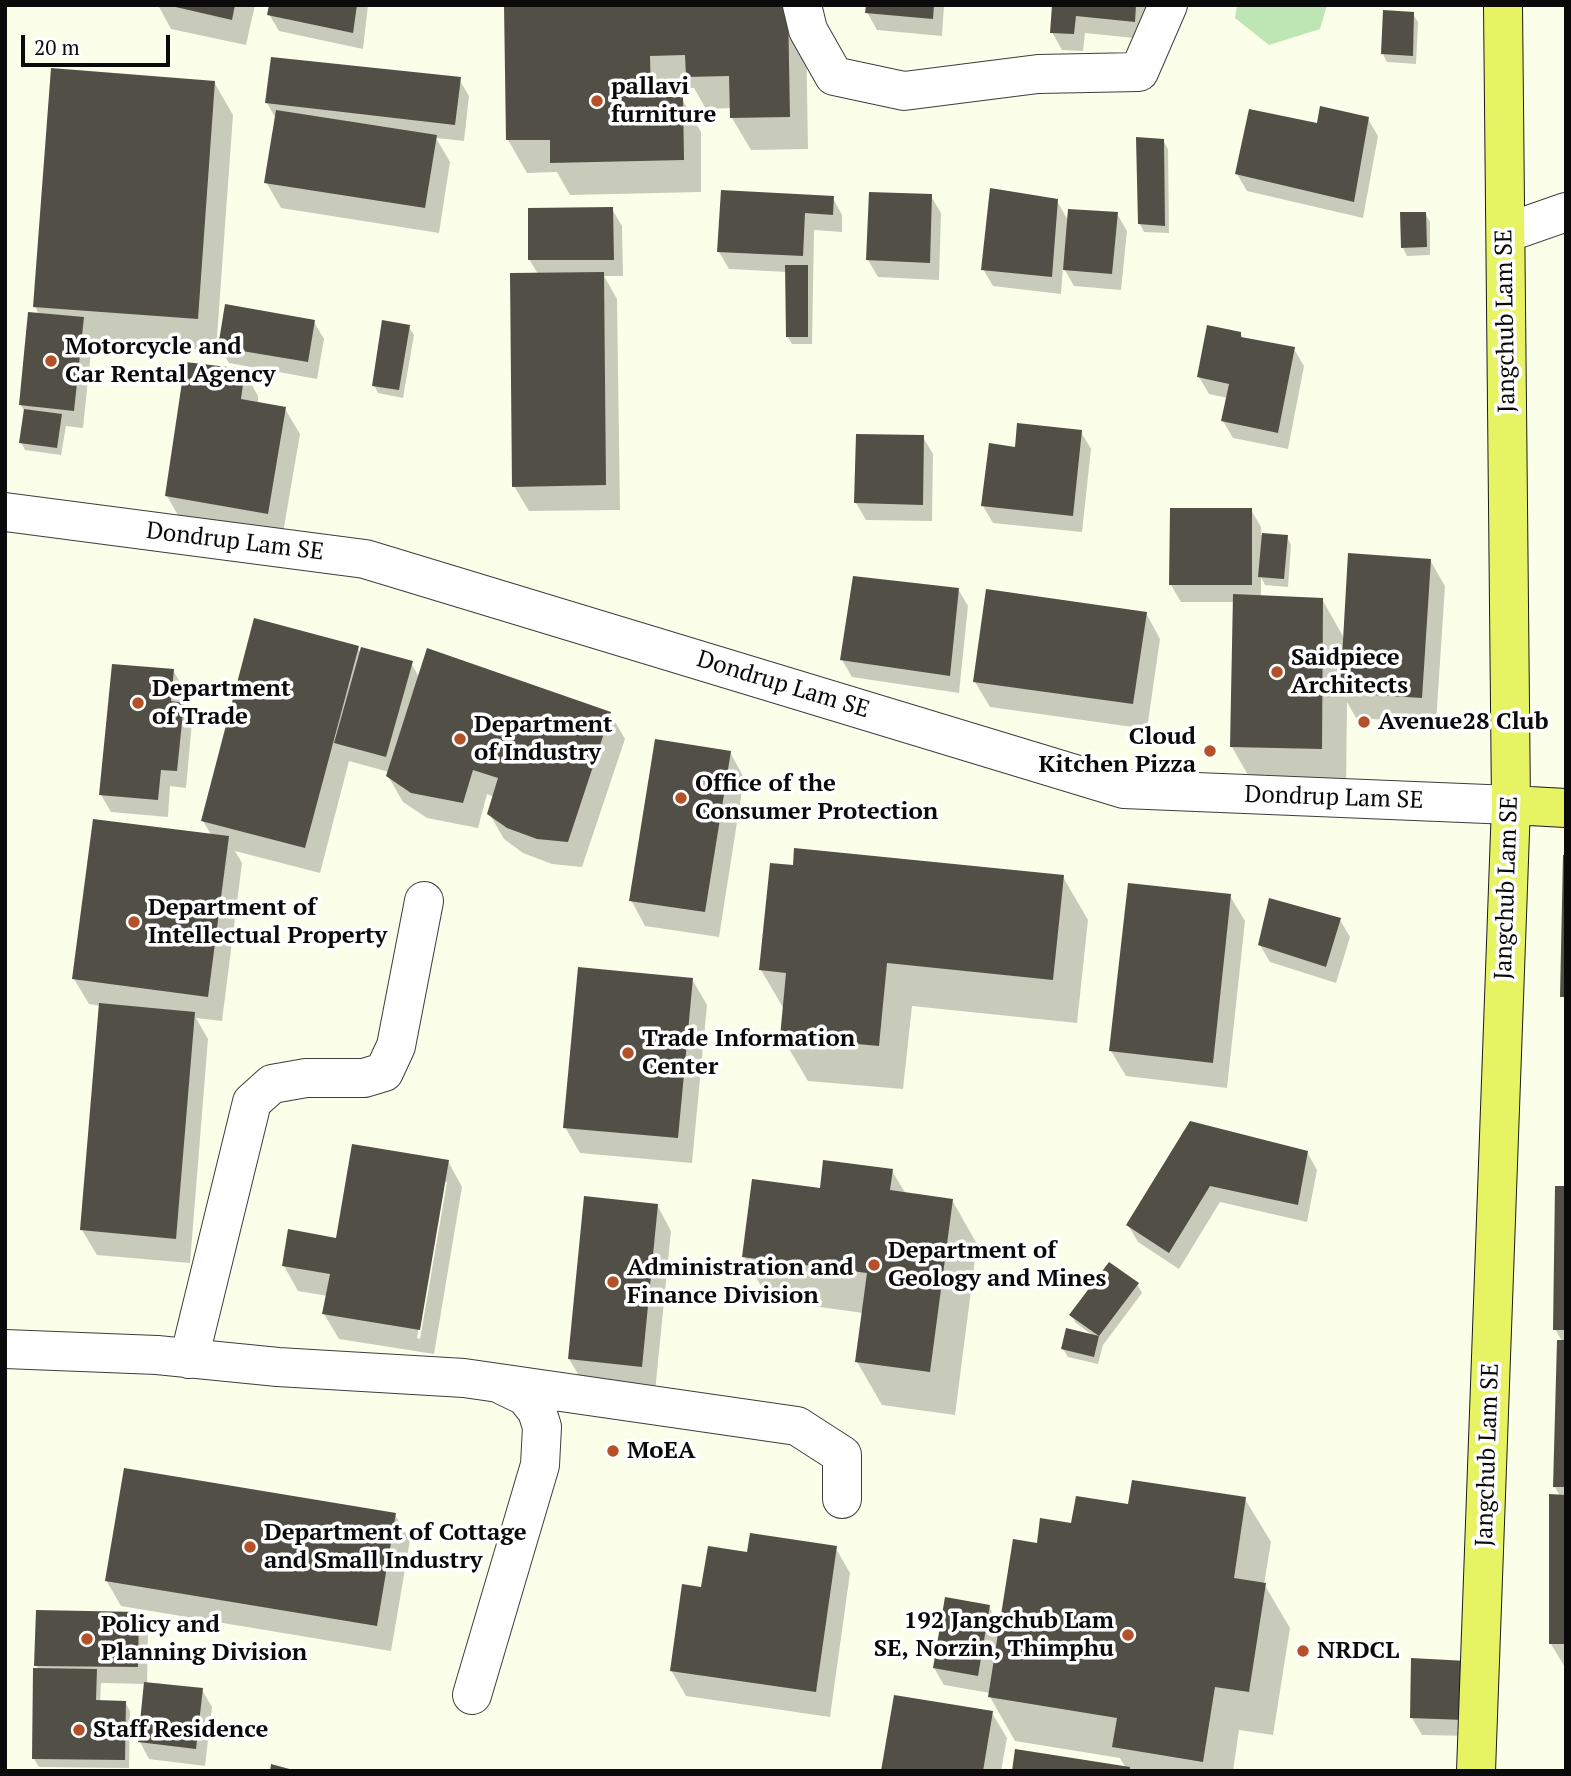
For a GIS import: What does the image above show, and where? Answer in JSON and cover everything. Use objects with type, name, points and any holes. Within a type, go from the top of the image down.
[{"type":"main road","name":"Jangchub Lam SE","points":[[1476,1771],[1511,805],[1503,5]]},
{"type":"main road","name":"Dondrup Lam SE","points":[[1511,805],[1566,808]]},
{"type":"street","points":[[802,5],[808,30],[834,76],[904,91],[1038,74],[1139,72],[1168,5]]},
{"type":"street","points":[[1506,233],[1566,212]]},
{"type":"street","name":"Dondrup Lam SE","points":[[5,512],[365,559],[1124,789],[1511,805]]},
{"type":"street","points":[[190,1359],[252,1102],[272,1084],[306,1078],[364,1078],[384,1072],[396,1046],[424,901]]},
{"type":"street","points":[[5,1349],[190,1359],[278,1367],[401,1372],[797,1426],[842,1455],[842,1499]]},
{"type":"street","points":[[472,1695],[540,1465],[542,1427],[537,1411],[525,1396],[500,1384]]},
{"type":"green space","points":[[1237,5],[1327,5],[1320,29],[1269,45],[1235,18]]},
{"type":"building","points":[[167,5],[235,5],[232,20]]},
{"type":"building","points":[[269,5],[357,5],[353,33],[267,15]]},
{"type":"building","points":[[504,5],[788,5],[790,117],[730,118],[729,76],[686,77],[685,55],[650,56],[651,97],[683,97],[684,160],[550,163],[550,140],[506,140]]},
{"type":"building","points":[[866,5],[934,5],[933,19],[865,13]]},
{"type":"building","points":[[1052,5],[1136,5],[1135,22],[1076,16],[1074,34],[1050,33]]},
{"type":"building","points":[[1383,10],[1414,12],[1413,56],[1381,54]]},
{"type":"building","points":[[271,57],[461,77],[455,125],[265,103]]},
{"type":"building","points":[[51,68],[215,81],[198,319],[33,307]]},
{"type":"building","points":[[1320,106],[1369,117],[1354,202],[1235,174],[1249,109],[1317,123]]},
{"type":"building","points":[[276,110],[437,135],[425,208],[264,183]]},
{"type":"building","points":[[1136,137],[1164,139],[1165,226],[1138,224]]},
{"type":"building","points":[[990,188],[1058,199],[1052,277],[981,270]]},
{"type":"building","points":[[721,190],[834,196],[833,215],[805,213],[803,256],[717,252]]},
{"type":"building","points":[[869,192],[932,194],[930,263],[866,260]]},
{"type":"building","points":[[613,207],[614,260],[528,260],[528,208]]},
{"type":"building","points":[[1068,209],[1118,212],[1112,274],[1063,270]]},
{"type":"building","points":[[1400,212],[1426,212],[1427,247],[1401,248]]},
{"type":"building","points":[[785,265],[808,265],[808,337],[786,337]]},
{"type":"building","points":[[604,272],[606,485],[512,487],[510,273]]},
{"type":"building","points":[[225,304],[315,320],[308,362],[218,347]]},
{"type":"building","name":"Motorcycle and Car Rental Agency","points":[[28,312],[84,317],[74,411],[19,405]]},
{"type":"building","points":[[382,320],[410,325],[399,390],[372,386]]},
{"type":"building","points":[[1207,325],[1241,332],[1241,337],[1295,347],[1278,433],[1221,421],[1229,384],[1197,377]]},
{"type":"building","points":[[185,362],[245,369],[241,399],[286,407],[268,514],[165,496]]},
{"type":"building","points":[[24,409],[62,414],[57,448],[19,443]]},
{"type":"building","points":[[1017,423],[1082,430],[1073,516],[981,506],[989,443],[1015,447]]},
{"type":"building","points":[[856,434],[924,435],[923,505],[854,503]]},
{"type":"building","points":[[1170,508],[1252,508],[1252,585],[1169,585]]},
{"type":"building","points":[[1262,533],[1288,535],[1284,579],[1258,577]]},
{"type":"building","points":[[1348,553],[1431,559],[1422,698],[1340,693]]},
{"type":"building","points":[[853,576],[959,588],[950,676],[840,660]]},
{"type":"building","points":[[986,589],[1147,612],[1133,704],[973,682]]},
{"type":"building","name":"Saidpiece Architects","points":[[1233,594],[1323,598],[1322,749],[1230,747]]},
{"type":"building","points":[[254,618],[359,646],[305,848],[201,821]]},
{"type":"building","points":[[361,647],[413,661],[386,757],[334,743]]},
{"type":"building","points":[[427,648],[611,712],[568,842],[537,839],[507,828],[487,814],[498,778],[473,770],[463,803],[411,793],[386,776]]},
{"type":"building","name":"Department of Trade","points":[[112,664],[174,669],[171,701],[184,703],[177,771],[161,770],[158,800],[99,795]]},
{"type":"building","points":[[655,739],[731,751],[705,912],[629,901]]},
{"type":"building","name":"Department of Intellectual Property","points":[[93,819],[229,836],[208,997],[72,979]]},
{"type":"building","points":[[794,848],[1064,875],[1053,980],[887,963],[879,1046],[780,1037],[786,973],[759,970],[770,863],[793,865]]},
{"type":"building","points":[[1563,855],[1566,855],[1566,997],[1560,997]]},
{"type":"building","points":[[1128,883],[1231,894],[1213,1063],[1109,1051]]},
{"type":"building","points":[[1269,898],[1341,918],[1326,967],[1258,945]]},
{"type":"building","name":"Trade Information Center","points":[[578,967],[693,978],[678,1138],[563,1128]]},
{"type":"building","points":[[99,1003],[195,1012],[176,1239],[80,1230]]},
{"type":"building","points":[[1190,1121],[1308,1151],[1298,1205],[1210,1186],[1169,1253],[1126,1225]]},
{"type":"building","points":[[352,1144],[449,1160],[420,1330],[322,1314],[330,1274],[282,1266],[288,1229],[336,1238]]},
{"type":"building","name":"Department of Geology and Mines","points":[[823,1160],[893,1169],[890,1190],[953,1199],[930,1372],[855,1362],[867,1273],[742,1257],[752,1179],[820,1188]]},
{"type":"building","points":[[1555,1186],[1566,1186],[1566,1330],[1553,1330]]},
{"type":"building","name":"Administration and Finance Division","points":[[584,1196],[658,1204],[642,1367],[568,1359]]},
{"type":"building","points":[[1109,1262],[1139,1283],[1099,1336],[1069,1315]]},
{"type":"building","points":[[1066,1328],[1099,1336],[1094,1357],[1061,1349]]},
{"type":"building","points":[[1557,1340],[1566,1340],[1566,1487],[1553,1487]]},
{"type":"building","name":"Department of Cottage and Small Industry","points":[[124,1468],[396,1513],[377,1626],[105,1581]]},
{"type":"building","name":"192 Jangchub Lam SE, Norzin, Thimphu","points":[[1132,1480],[1246,1497],[1234,1578],[1266,1583],[1249,1692],[1215,1687],[1203,1762],[1112,1747],[1117,1718],[988,1697],[1013,1539],[1037,1543],[1040,1518],[1071,1523],[1076,1496],[1128,1504]]},
{"type":"building","points":[[1549,1494],[1566,1495],[1566,1644],[1549,1644]]},
{"type":"building","points":[[750,1533],[837,1546],[816,1692],[670,1671],[682,1584],[701,1587],[708,1546],[747,1552]]},
{"type":"building","points":[[945,1597],[990,1605],[978,1676],[933,1668]]},
{"type":"building","name":"Policy and Planning Division","points":[[36,1610],[139,1612],[138,1667],[34,1666]]},
{"type":"building","points":[[1411,1658],[1467,1661],[1464,1720],[1410,1718]]},
{"type":"building","name":"Staff Residence","points":[[33,1668],[97,1669],[96,1700],[126,1701],[125,1760],[32,1759]]},
{"type":"building","points":[[144,1682],[203,1688],[196,1749],[138,1742]]},
{"type":"building","points":[[894,1695],[993,1711],[983,1771],[881,1771]]},
{"type":"building","points":[[1015,1749],[1130,1767],[1130,1771],[1012,1771]]},
{"type":"building","points":[[271,1764],[293,1770],[293,1771],[270,1771]]},
{"type":"place","name":"pallavi furniture","points":[[597,101]]},
{"type":"place","name":"Motorcycle and Car Rental Agency","points":[[51,361]]},
{"type":"place","name":"Saidpiece Architects","points":[[1277,672]]},
{"type":"place","name":"Department of Trade","points":[[138,703]]},
{"type":"place","name":"Avenue28 Club","points":[[1364,722]]},
{"type":"place","name":"Department of Industry","points":[[460,739]]},
{"type":"place","name":"Cloud Kitchen Pizza","points":[[1210,751]]},
{"type":"place","name":"Office of the Consumer Protection","points":[[681,798]]},
{"type":"place","name":"Department of Intellectual Property","points":[[134,922]]},
{"type":"place","name":"Trade Information Center","points":[[628,1053]]},
{"type":"place","name":"Department of Geology and Mines","points":[[874,1265]]},
{"type":"place","name":"Administration and Finance Division","points":[[613,1282]]},
{"type":"place","name":"MoEA","points":[[613,1451]]},
{"type":"place","name":"Department of Cottage and Small Industry","points":[[250,1547]]},
{"type":"place","name":"192 Jangchub Lam SE, Norzin, Thimphu","points":[[1128,1635]]},
{"type":"place","name":"Policy and Planning Division","points":[[87,1639]]},
{"type":"place","name":"NRDCL","points":[[1303,1651]]},
{"type":"place","name":"Staff Residence","points":[[79,1730]]}]
